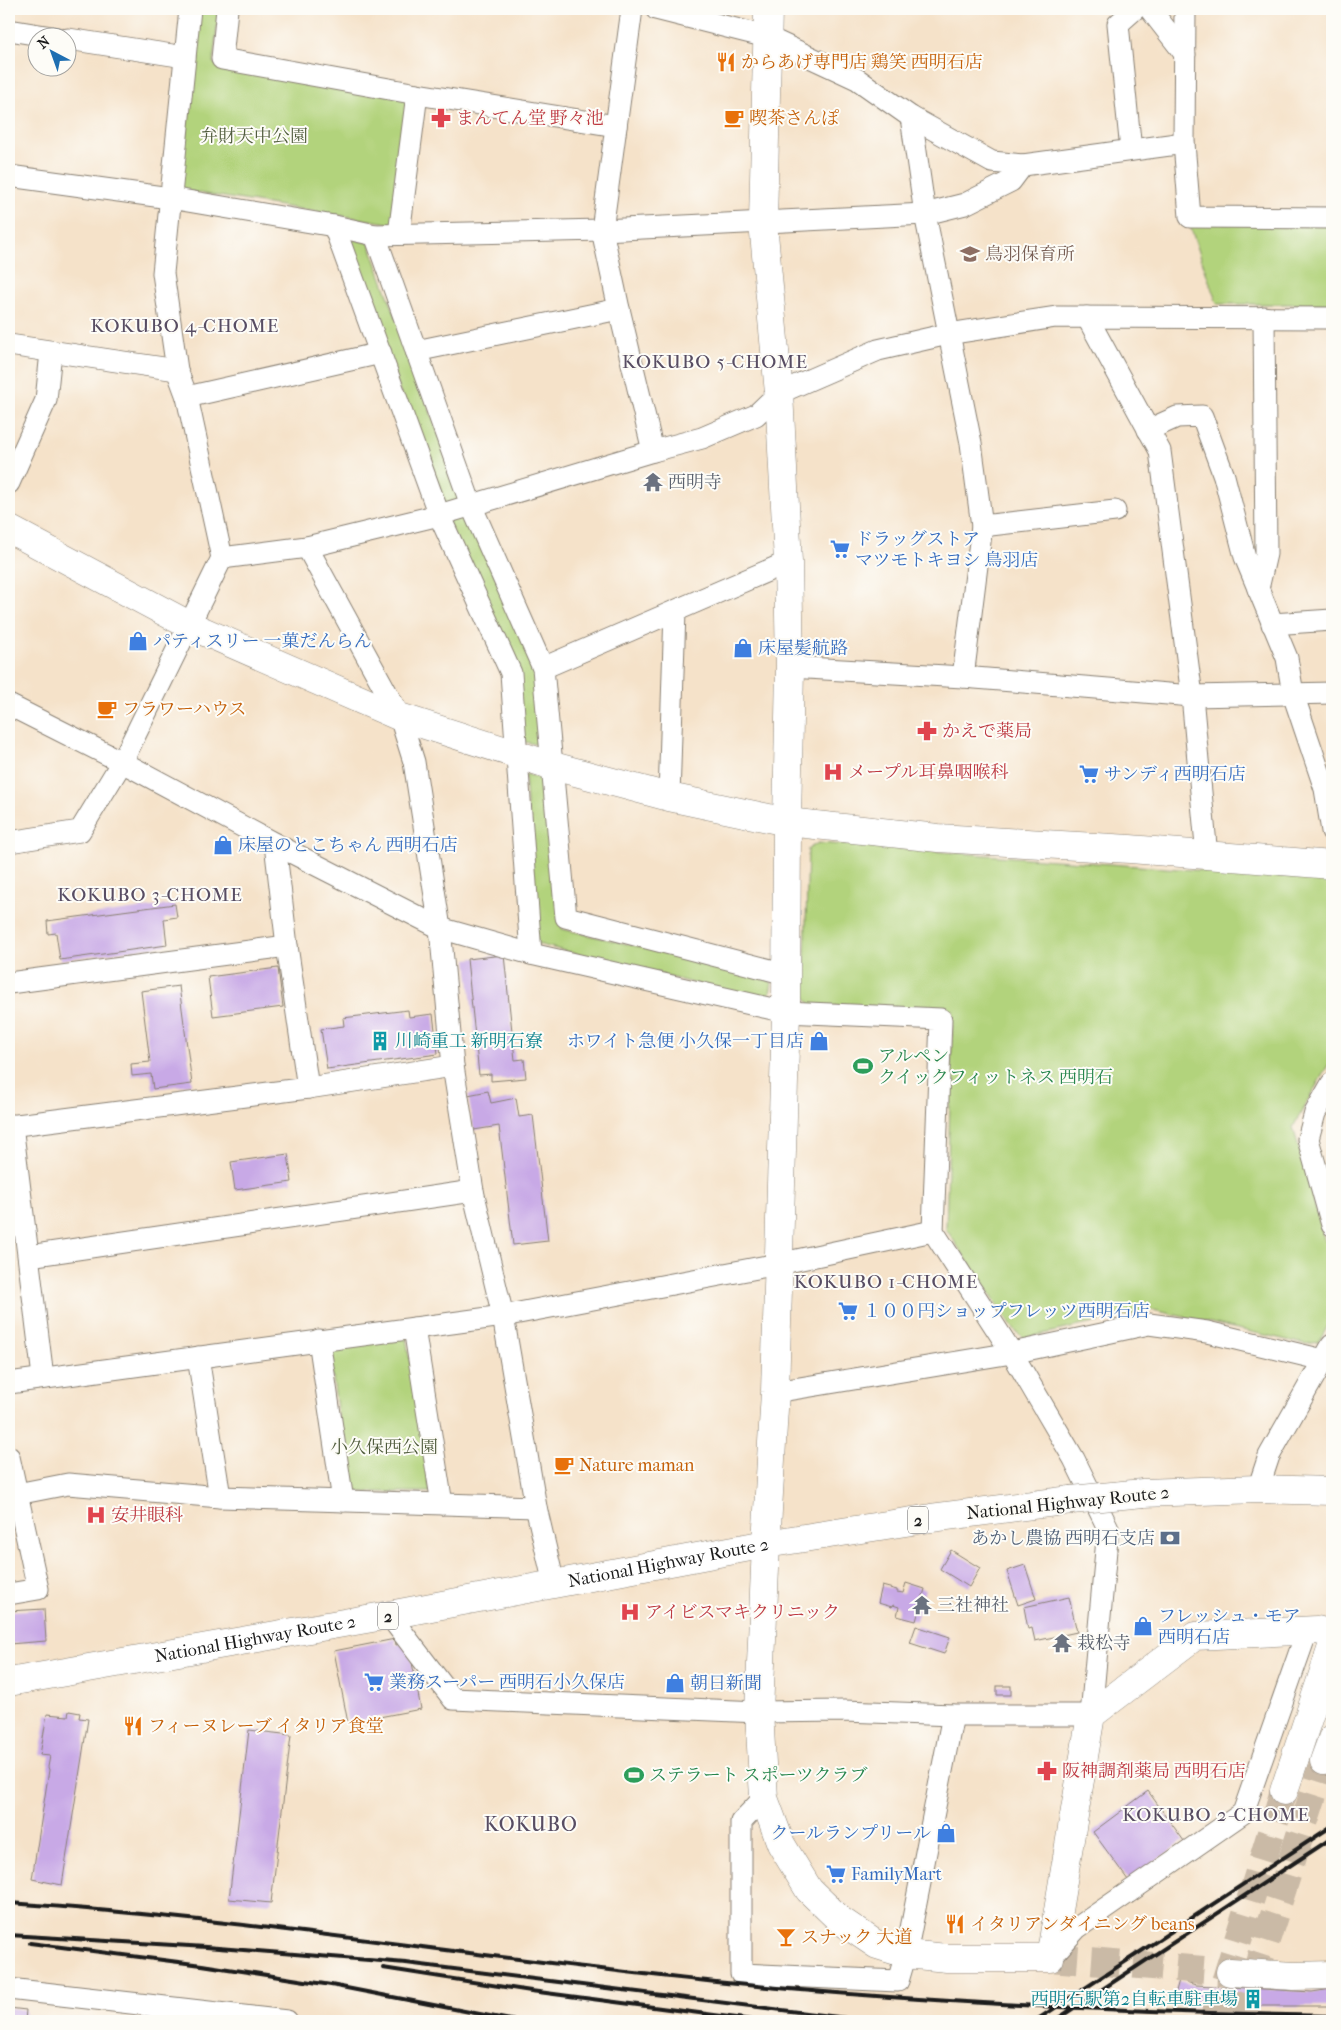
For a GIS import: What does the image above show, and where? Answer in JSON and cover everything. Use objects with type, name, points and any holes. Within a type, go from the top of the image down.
[{"type":"main road","points":[[768,9],[763,224],[779,393],[788,562],[790,667],[786,1012],[774,1392],[758,1712],[764,1798],[781,1844],[809,1890],[840,1920],[877,1945],[906,1954],[948,1958],[1050,1958],[1092,1716],[1196,1636],[1319,1632]]},
{"type":"main road","points":[[9,529],[189,625],[400,718],[553,766],[670,796],[787,822],[938,838],[1332,865]]},
{"type":"main road","name":"National Highway Route 2","points":[[9,1682],[389,1615],[766,1544],[931,1518],[1143,1493],[1258,1489],[1332,1491]]},
{"type":"main road","points":[[1284,1791],[1332,1646]]},
{"type":"main road","points":[[1230,1972],[1294,1976],[1332,1974]]},
{"type":"street","points":[[9,842],[80,831],[122,762],[222,558],[187,397],[178,370],[163,273],[190,9]]},
{"type":"street","points":[[227,9],[222,59],[417,94],[616,126]]},
{"type":"street","points":[[632,9],[602,230],[653,451]]},
{"type":"street","points":[[656,9],[767,37],[857,79],[911,117],[992,162],[1023,165],[1184,144]]},
{"type":"street","points":[[1132,150],[1118,24],[1135,9]]},
{"type":"street","points":[[1150,9],[1184,54]]},
{"type":"street","points":[[1185,9],[1184,144],[1190,217],[1332,218]]},
{"type":"street","points":[[9,30],[28,33]]},
{"type":"street","points":[[78,41],[185,57]]},
{"type":"street","points":[[400,234],[417,94]]},
{"type":"street","points":[[911,117],[925,214],[971,443],[982,526],[963,677]]},
{"type":"street","points":[[9,176],[170,198],[334,226],[375,235],[763,224],[925,214],[965,204],[1011,181],[1023,165]]},
{"type":"street","points":[[334,226],[439,515],[511,673],[531,954]]},
{"type":"street","points":[[375,235],[471,505],[542,668],[553,766],[566,917],[786,974]]},
{"type":"street","points":[[416,351],[620,309]]},
{"type":"street","points":[[222,558],[307,547],[439,515],[702,438],[756,415],[779,393],[878,350],[948,334],[1056,317],[1332,318]]},
{"type":"street","points":[[1087,317],[1160,451],[1192,696],[1207,856]]},
{"type":"street","points":[[1258,589],[1266,554],[1264,317]]},
{"type":"street","points":[[9,345],[178,370]]},
{"type":"street","points":[[9,483],[46,400],[51,352]]},
{"type":"street","points":[[187,397],[381,353]]},
{"type":"street","points":[[1148,430],[1176,417],[1202,416],[1224,476],[1245,557],[1287,658],[1293,694],[1325,789],[1332,831]]},
{"type":"street","points":[[982,526],[1115,511]]},
{"type":"street","points":[[307,547],[400,718],[414,762],[440,928],[453,1066],[473,1191],[503,1316],[536,1507],[554,1584]]},
{"type":"street","points":[[542,668],[788,562]]},
{"type":"street","points":[[670,796],[676,611]]},
{"type":"street","points":[[1272,624],[1332,620]]},
{"type":"street","points":[[790,667],[963,677],[1192,696],[1332,693]]},
{"type":"street","points":[[9,705],[440,928],[531,954],[786,1012],[941,1019],[933,1231],[1012,1354],[1074,1459],[1108,1528],[1092,1716],[953,1715],[844,1711],[758,1712],[452,1699],[389,1615]]},
{"type":"street","points":[[275,844],[287,946],[308,1088]]},
{"type":"street","points":[[9,983],[287,946]]},
{"type":"street","points":[[43,1377],[29,1256],[10,1126],[308,1088],[453,1066]]},
{"type":"street","points":[[1332,1083],[1315,1113],[1308,1139],[1332,1225]]},
{"type":"street","points":[[29,1256],[473,1191]]},
{"type":"street","points":[[9,1383],[503,1316],[778,1264],[933,1231]]},
{"type":"street","points":[[774,1392],[1012,1354],[1150,1324],[1328,1352],[1269,1456],[1258,1489]]},
{"type":"street","points":[[414,1328],[442,1504]]},
{"type":"street","points":[[319,1340],[343,1501]]},
{"type":"street","points":[[198,1357],[220,1497]]},
{"type":"street","points":[[9,1457],[38,1590],[9,1594]]},
{"type":"street","points":[[17,1494],[68,1484],[220,1497],[536,1507]]},
{"type":"street","points":[[1050,1958],[1077,1928],[1243,1813],[1319,1632]]},
{"type":"street","points":[[764,1798],[741,1822],[741,1974],[898,1981],[906,1954],[953,1715]]},
{"type":"street","points":[[9,1989],[151,2013],[287,2021]]},
{"type":"green space","name":"弁財天中公園","points":[[199,9],[219,9],[213,63],[410,98],[394,224],[180,190]]},
{"type":"green space","points":[[1189,223],[1332,223],[1332,301],[1330,304],[1217,304]]},
{"type":"green space","points":[[345,237],[369,243],[463,502],[442,509]]},
{"type":"green space","points":[[467,513],[536,665],[544,746],[521,741],[514,672],[447,519]]},
{"type":"green space","points":[[525,774],[549,780],[562,929],[762,975],[772,983],[770,993],[761,1000],[537,944]]},
{"type":"green space","points":[[818,843],[1332,880],[1332,1058],[1293,1127],[1324,1239],[1332,1246],[1332,1318],[1319,1342],[1305,1344],[1153,1310],[1024,1338],[1015,1331],[946,1229],[953,1010],[811,1005],[804,996],[808,849]]},
{"type":"green space","name":"小久保西公園","points":[[406,1337],[430,1492],[348,1492],[329,1348]]},
{"type":"building","points":[[175,904],[177,917],[164,919],[167,945],[60,960],[56,933],[48,934],[47,921]]},
{"type":"building","points":[[504,955],[515,1060],[524,1059],[526,1078],[491,1081],[491,1074],[479,1075],[467,959]]},
{"type":"building","points":[[278,968],[283,1007],[213,1016],[208,977]]},
{"type":"building","points":[[179,986],[192,1084],[153,1089],[151,1074],[132,1076],[131,1064],[150,1062],[141,991]]},
{"type":"building","name":"川崎重工 新明石寮","points":[[408,1010],[409,1017],[433,1014],[438,1054],[327,1069],[321,1029],[344,1026],[343,1018]]},
{"type":"building","points":[[488,1091],[491,1103],[516,1098],[519,1117],[533,1115],[548,1241],[513,1245],[499,1126],[474,1130],[468,1095]]},
{"type":"building","points":[[288,1154],[292,1182],[235,1190],[231,1162]]},
{"type":"building","points":[[951,1550],[980,1568],[969,1587],[940,1569]]},
{"type":"building","points":[[1025,1565],[1036,1599],[1018,1605],[1007,1571]]},
{"type":"building","points":[[906,1583],[925,1589],[916,1621],[897,1616],[899,1607],[878,1603],[882,1586],[903,1593]]},
{"type":"building","points":[[1069,1597],[1077,1632],[1035,1641],[1032,1628],[1028,1629],[1024,1607]]},
{"type":"building","points":[[44,1609],[46,1641],[9,1644],[9,1611]]},
{"type":"building","points":[[916,1626],[950,1637],[944,1654],[910,1643]]},
{"type":"building","points":[[395,1639],[396,1645],[408,1642],[421,1709],[348,1723],[334,1651]]},
{"type":"building","points":[[997,1686],[1011,1686],[1011,1695],[997,1695]]},
{"type":"building","points":[[69,1711],[80,1713],[79,1718],[88,1719],[62,1885],[32,1879],[49,1770],[50,1756],[40,1755],[47,1714],[68,1716]]},
{"type":"building","points":[[249,1730],[291,1735],[271,1903],[229,1899]]},
{"type":"building","points":[[1148,1791],[1184,1841],[1128,1880],[1093,1832]]},
{"type":"building","name":"西明石駅第2自転車駐車場","points":[[1179,1980],[1196,1985],[1312,1992],[1332,1989],[1332,2006],[1172,2006]]},
{"type":"building","points":[[9,2008],[26,2010],[25,2021],[9,2021]]},
{"type":"tunnel","points":[[1240,2021],[1324,1761]]},
{"type":"tunnel","points":[[1213,2021],[1284,1791]]},
{"type":"tunnel","points":[[1050,1958],[1230,1972]]},
{"type":"railway","points":[[1035,2021],[1332,1826]]},
{"type":"railway","points":[[1054,2021],[1332,1838]]},
{"type":"railway","points":[[9,1903],[189,1919],[546,1963],[801,1990],[1029,2005],[1180,2012],[1332,2016]]},
{"type":"railway","points":[[9,1935],[206,1947],[406,1963],[870,2021]]},
{"type":"railway","points":[[30,1943],[202,1965],[331,1985],[516,2021]]},
{"type":"railway","points":[[383,1968],[531,1991],[760,2021]]},
{"type":"place","name":"からあげ専門店 鶏笑 西明石店","points":[[726,62]]},
{"type":"place","name":"まんてん堂 野々池","points":[[441,118]]},
{"type":"place","name":"喫茶さんぽ","points":[[734,118]]},
{"type":"place","name":"鳥羽保育所","points":[[970,254]]},
{"type":"place","name":"西明寺","points":[[653,482]]},
{"type":"place","name":"ドラッグストア マツモトキヨシ 鳥羽店","points":[[840,549]]},
{"type":"place","name":"パティスリー 一菓だんらん","points":[[138,641]]},
{"type":"place","name":"床屋髪航路","points":[[743,648]]},
{"type":"place","name":"フラワーハウス","points":[[107,709]]},
{"type":"place","name":"かえで薬局","points":[[927,731]]},
{"type":"place","name":"メープル耳鼻咽喉科","points":[[833,772]]},
{"type":"place","name":"サンディ西明石店","points":[[1089,774]]},
{"type":"place","name":"床屋のとこちゃん 西明石店","points":[[223,845]]},
{"type":"place","name":"川崎重工 新明石寮","points":[[380,1041]]},
{"type":"place","name":"ホワイト急便 小久保一丁目店","points":[[819,1041]]},
{"type":"place","name":"アルペン クイックフィットネス 西明石","points":[[863,1066]]},
{"type":"place","name":"１００円ショップフレッツ西明石店","points":[[848,1311]]},
{"type":"place","name":"Nature maman","points":[[564,1465]]},
{"type":"place","name":"安井眼科","points":[[96,1515]]},
{"type":"place","name":"あかし農協 西明石支店","points":[[1170,1538]]},
{"type":"place","name":"三社神社","points":[[922,1605]]},
{"type":"place","name":"アイビスマキクリニック","points":[[630,1612]]},
{"type":"place","name":"フレッシュ・モア 西明石店","points":[[1143,1626]]},
{"type":"place","name":"栽松寺","points":[[1062,1643]]},
{"type":"place","name":"業務スーパー 西明石小久保店","points":[[374,1682]]},
{"type":"place","name":"朝日新聞","points":[[675,1683]]},
{"type":"place","name":"フィーヌレーブ イタリア食堂","points":[[133,1726]]},
{"type":"place","name":"阪神調剤薬局 西明石店","points":[[1047,1771]]},
{"type":"place","name":"ステラート スポーツクラブ","points":[[634,1775]]},
{"type":"place","name":"クールランプリール","points":[[946,1833]]},
{"type":"place","name":"FamilyMart","points":[[836,1874]]},
{"type":"place","name":"イタリアンダイニング beans","points":[[955,1924]]},
{"type":"place","name":"スナック 大道","points":[[786,1937]]},
{"type":"place","name":"西明石駅第2自転車駐車場","points":[[1253,1999]]},
{"type":"district","name":"KOKUBO 4-CHOME","points":[[185,326]]},
{"type":"district","name":"KOKUBO 5-CHOME","points":[[715,362]]},
{"type":"district","name":"KOKUBO 3-CHOME","points":[[150,895]]},
{"type":"district","name":"KOKUBO 1-CHOME","points":[[886,1282]]},
{"type":"district","name":"KOKUBO 2-CHOME","points":[[1216,1815]]},
{"type":"district","name":"KOKUBO","points":[[531,1824]]}]
